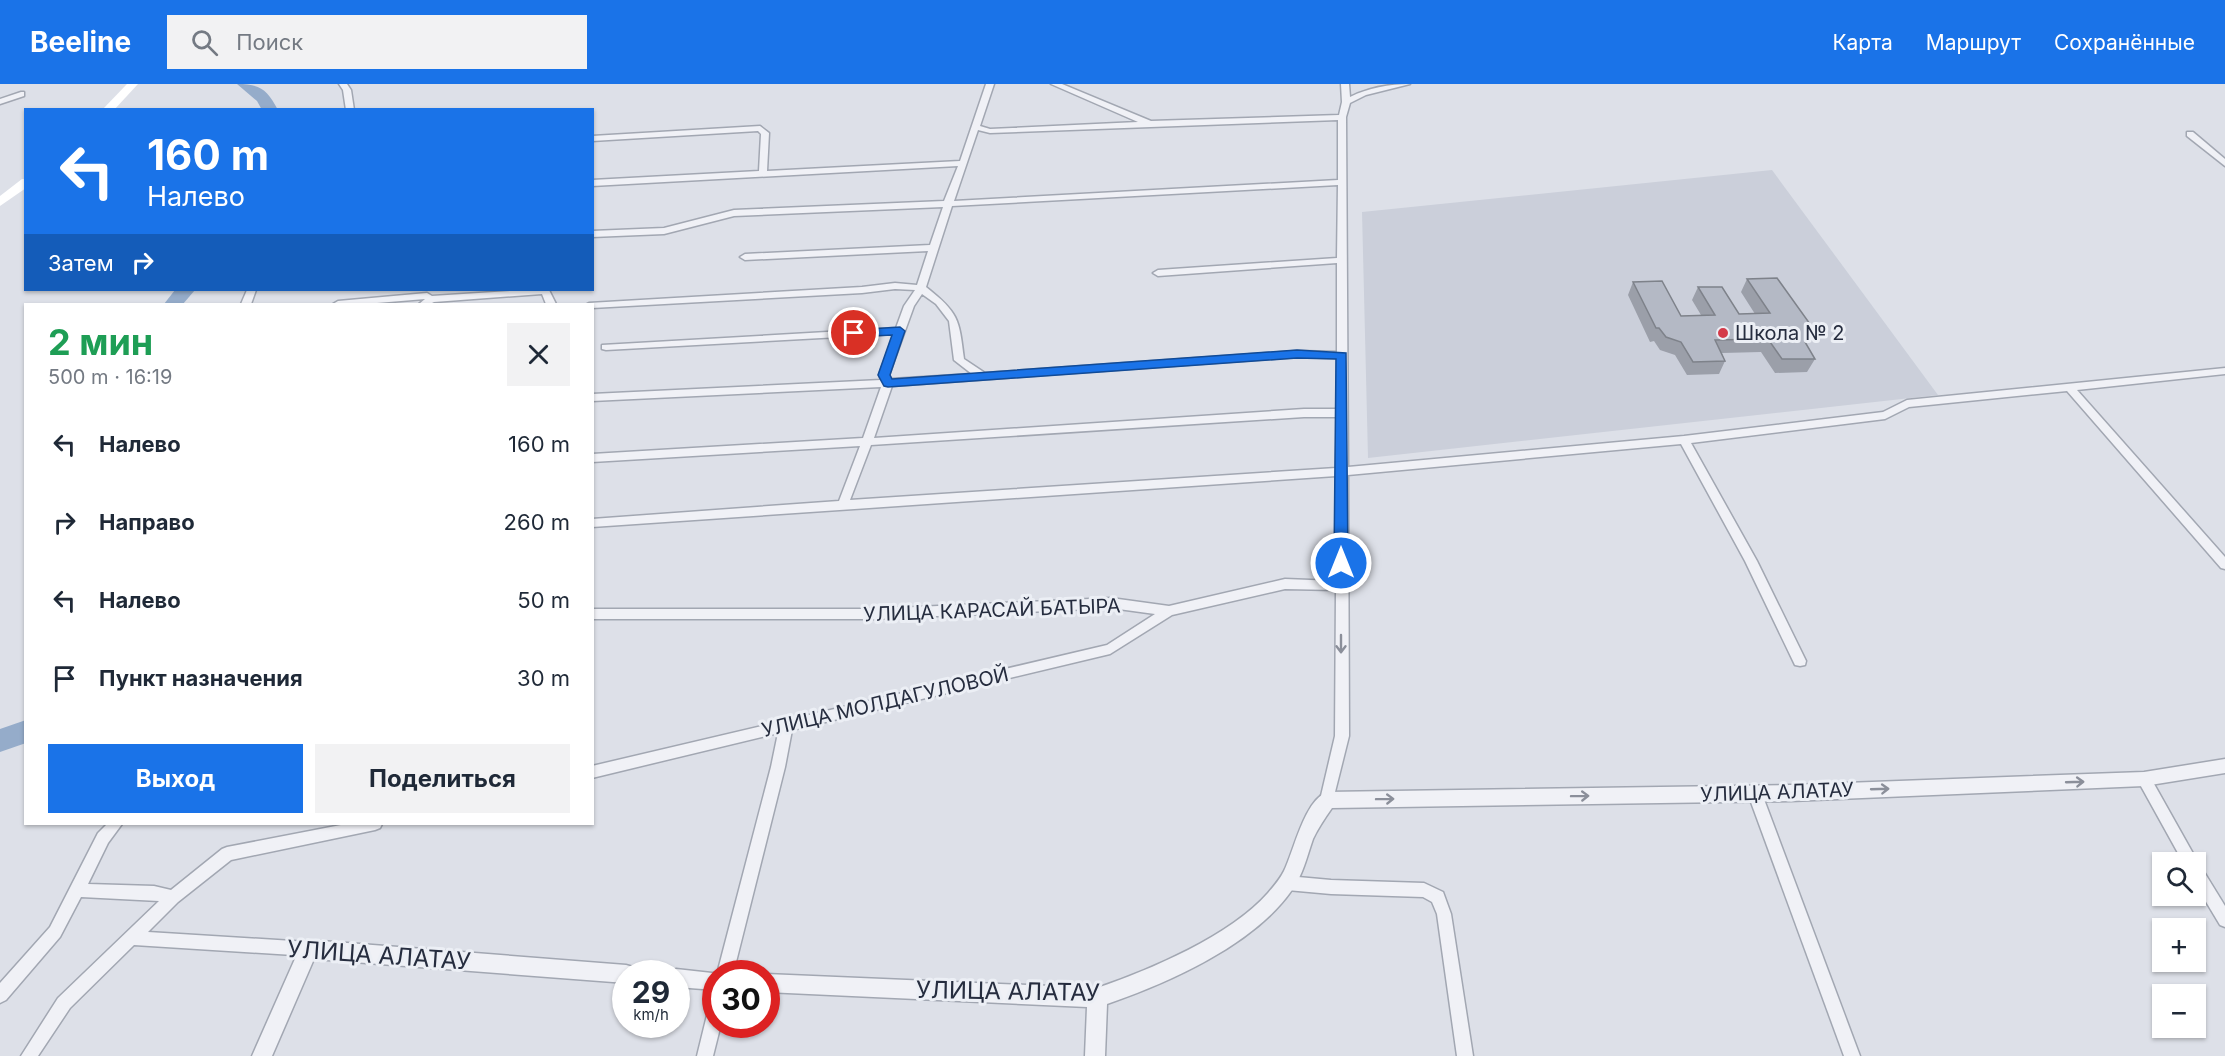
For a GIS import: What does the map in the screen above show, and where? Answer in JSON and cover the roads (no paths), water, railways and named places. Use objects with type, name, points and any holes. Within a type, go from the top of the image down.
[{"type":"main road","points":[[108,108],[133,84]]},
{"type":"main road","points":[[0,202],[24,184]]},
{"type":"street","points":[[343,84],[347,90],[350,108]]},
{"type":"street","points":[[843,505],[888,383],[884,375],[909,306],[921,288],[990,84]]},
{"type":"street","points":[[1055,84],[1150,124]]},
{"type":"street","points":[[1345,84],[1346,102],[1342,117],[1342,736],[1327,800],[1308,830],[1287,883],[1331,888],[1424,890],[1438,897],[1444,914],[1465,1056]]},
{"type":"street","points":[[1346,102],[1364,93],[1406,84]]},
{"type":"street","points":[[0,102],[21,94]]},
{"type":"street","points":[[976,127],[990,131],[1342,117]]},
{"type":"street","points":[[594,139],[760,128],[765,133],[763,173]]},
{"type":"street","points":[[2190,134],[2225,163]]},
{"type":"street","points":[[594,183],[963,163]]},
{"type":"street","points":[[594,234],[664,231],[734,213],[948,204],[1342,182]]},
{"type":"street","points":[[745,257],[933,248]]},
{"type":"street","points":[[1158,273],[1342,260]]},
{"type":"street","points":[[594,304],[895,286],[921,288],[939,302],[954,321],[958,360],[984,377]]},
{"type":"street","points":[[353,303],[545,291]]},
{"type":"street","points":[[606,347],[900,331]]},
{"type":"street","points":[[594,398],[888,383],[1297,354],[1342,355]]},
{"type":"street","points":[[594,523],[1341,472],[1684,440],[1885,415],[1908,404],[2225,371]]},
{"type":"street","points":[[2070,388],[2225,565]]},
{"type":"street","points":[[594,458],[1304,413],[1342,413]]},
{"type":"street","points":[[1684,440],[1751,561],[1800,661]]},
{"type":"street","name":"УЛИЦА КАРАСАЙ БАТЫРА","points":[[594,614],[839,615],[1111,603],[1169,611],[1285,584],[1341,586]]},
{"type":"street","name":"УЛИЦА МОЛДАГУЛОВОЙ","points":[[594,772],[1110,649],[1169,611]]},
{"type":"street","points":[[729,960],[775,779],[786,726]]},
{"type":"street","name":"УЛИЦА АЛАТАУ","points":[[1327,800],[1755,794],[2144,779],[2225,766]]},
{"type":"street","points":[[2144,779],[2184,852]]},
{"type":"street","points":[[1755,794],[1852,1056]]},
{"type":"street","points":[[0,995],[55,932],[103,838],[114,825]]},
{"type":"street","points":[[29,1056],[64,1003],[173,897],[227,855],[370,825]]},
{"type":"street","name":"УЛИЦА АЛАТАУ","points":[[780,984],[1097,998],[1120,991],[1173,967],[1256,918],[1287,883]]},
{"type":"street","points":[[2206,889],[2225,920]]},
{"type":"street","points":[[78,890],[154,893],[173,897]]},
{"type":"street","name":"УЛИЦА АЛАТАУ","points":[[132,938],[309,949],[612,973]]},
{"type":"street","points":[[262,1056],[309,949]]},
{"type":"street","points":[[1095,1056],[1097,998]]},
{"type":"street","points":[[705,1056],[709,1038]]},
{"type":"waterway","points":[[245,84],[264,98],[269,108]]},
{"type":"waterway","points":[[174,303],[184,291]]},
{"type":"waterway","points":[[0,741],[24,732]]},
{"type":"place","name":"Школа № 2","points":[[1723,333]]}]
